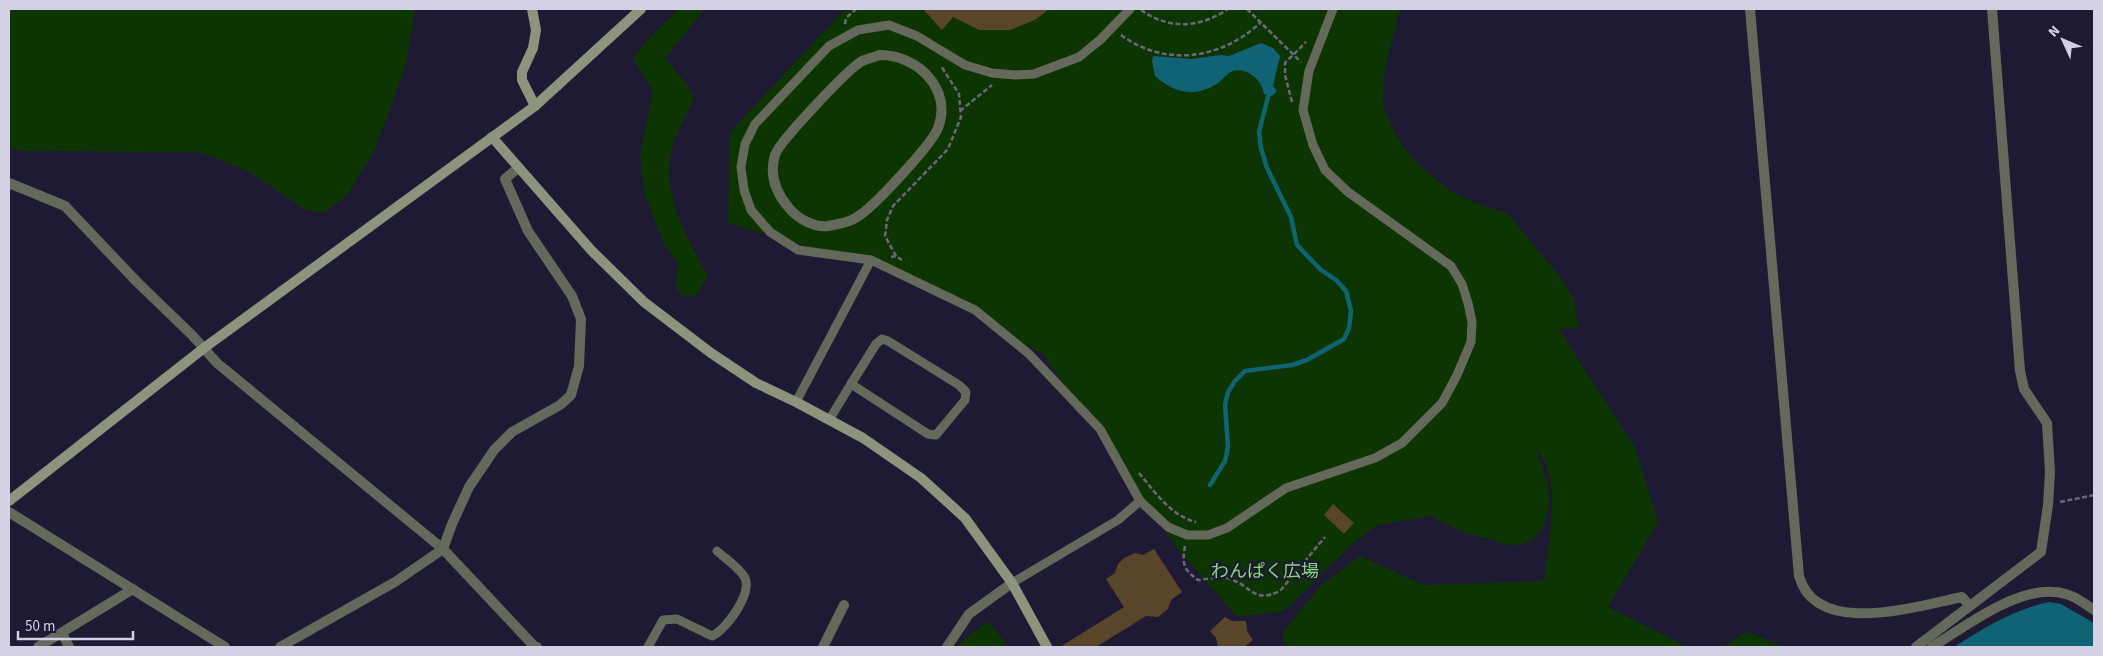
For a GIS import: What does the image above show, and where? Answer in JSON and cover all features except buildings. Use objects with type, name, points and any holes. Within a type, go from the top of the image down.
[{"type":"street","points":[[532,9],[536,30],[533,48],[522,72],[522,80],[535,106]]},
{"type":"street","points":[[9,501],[204,348],[535,106],[641,9]]},
{"type":"street","points":[[1750,9],[1800,576],[1803,589],[1809,597],[1820,605],[1837,611],[1861,614],[1892,611],[1962,597],[1970,606]]},
{"type":"street","points":[[1916,647],[2041,552],[2048,505],[2050,472],[2047,423],[2024,389],[2020,371],[1992,9]]},
{"type":"street","points":[[880,55],[900,57],[917,66],[929,77],[940,102],[938,129],[924,150],[864,212],[850,221],[839,224],[824,226],[802,219],[791,211],[777,191],[774,179],[774,160],[780,144],[788,135],[849,72],[862,61],[880,55]]},
{"type":"street","points":[[492,137],[591,250],[644,302],[711,353],[756,383],[863,438],[921,478],[965,518],[1012,583],[1047,647]]},
{"type":"street","points":[[280,647],[395,582],[443,549],[469,487],[494,450],[512,432],[560,405],[571,395],[579,366],[581,319],[572,296],[528,231],[505,179],[518,168]]},
{"type":"street","points":[[9,183],[65,206],[217,363],[443,549],[534,646],[538,647]]},
{"type":"street","points":[[9,512],[225,647]]},
{"type":"street","points":[[947,647],[969,614],[1012,583]]},
{"type":"street","points":[[38,647],[133,589]]},
{"type":"street","points":[[1932,647],[1994,610],[2022,596],[2041,592],[2054,592],[2073,596],[2094,610]]},
{"type":"street","points":[[823,647],[844,604]]},
{"type":"street","points":[[62,633],[69,647]]},
{"type":"lane","points":[[1130,9],[1112,29],[1079,57],[1034,74],[992,73],[966,65],[917,36],[889,25],[858,30],[829,46],[755,124],[745,144],[741,167],[744,190],[751,210],[770,232],[798,250],[871,260],[975,310],[1029,354],[1100,429],[1140,501],[1168,527],[1188,535],[1208,535],[1227,528],[1286,488],[1375,458],[1402,443],[1442,403],[1457,375],[1471,342],[1472,322],[1468,303],[1462,284],[1451,266],[1348,192],[1325,170],[1313,145],[1303,110],[1309,71],[1333,9]]},
{"type":"lane","points":[[796,402],[871,260]]},
{"type":"lane","points":[[828,420],[876,344],[882,339],[959,385],[966,392],[965,400],[936,435],[928,434],[851,384]]},
{"type":"lane","points":[[1012,583],[1118,520],[1140,501]]},
{"type":"lane","points":[[648,647],[663,620],[677,619],[712,636],[725,628],[746,591],[747,583],[740,571],[717,551]]},
{"type":"path","points":[[1140,9],[1164,23],[1179,24],[1205,22],[1228,9]]},
{"type":"path","points":[[1247,9],[1309,71]]},
{"type":"path","points":[[1112,29],[1128,40],[1158,53],[1173,56],[1194,56],[1218,50],[1235,43],[1260,22]]},
{"type":"path","points":[[1293,55],[1285,63],[1285,75],[1294,110]]},
{"type":"path","points":[[896,256],[885,236],[887,220],[893,206],[948,149],[961,117],[959,94],[948,74],[936,61]]},
{"type":"path","points":[[1138,471],[1160,499],[1181,516],[1194,522],[1201,522]]},
{"type":"path","points":[[2048,505],[2094,495]]},
{"type":"path","points":[[1188,535],[1183,561],[1188,573],[1198,580],[1230,579],[1258,596],[1270,596],[1280,591],[1325,537]]},
{"type":"green space","points":[[9,9],[415,9],[405,68],[375,149],[348,194],[325,212],[306,210],[248,171],[199,152],[23,151],[9,147]]},
{"type":"green space","points":[[678,9],[705,9],[665,58],[688,86],[694,98],[673,144],[669,179],[677,213],[708,277],[696,295],[683,297],[675,286],[679,263],[665,246],[644,192],[640,155],[653,91],[633,58]]},
{"type":"green space","name":"わんぱく広場","points":[[845,9],[1400,9],[1384,73],[1383,107],[1398,139],[1416,162],[1450,191],[1475,203],[1507,213],[1561,278],[1574,300],[1578,328],[1558,328],[1635,448],[1658,522],[1608,607],[1688,647],[1285,647],[1282,634],[1320,586],[1360,556],[1423,585],[1544,581],[1551,530],[1552,494],[1545,462],[1536,448],[1549,493],[1549,508],[1545,523],[1531,540],[1516,545],[1506,544],[1460,530],[1433,516],[1377,525],[1351,545],[1284,611],[1237,617],[1177,548],[1043,354],[903,275],[728,223],[730,132]]},
{"type":"green space","points":[[989,621],[1008,647],[955,647]]},
{"type":"green space","points":[[1747,632],[1785,647],[1722,647]]},
{"type":"shaded area","points":[[1261,43],[1273,48],[1280,56],[1273,86],[1277,91],[1272,96],[1264,94],[1261,84],[1244,71],[1233,71],[1220,82],[1207,89],[1191,92],[1169,86],[1155,76],[1153,56],[1192,59],[1220,55],[1229,56]]},
{"type":"shaded area","points":[[2049,602],[2061,604],[2094,623],[2094,647],[1954,647],[2011,614]]},
{"type":"waterway","points":[[1210,485],[1225,461],[1228,447],[1225,405],[1228,392],[1235,381],[1245,371],[1292,365],[1307,360],[1344,339],[1349,328],[1351,311],[1346,291],[1336,280],[1321,270],[1297,245],[1291,217],[1267,168],[1261,148],[1259,132],[1270,89]]}]
